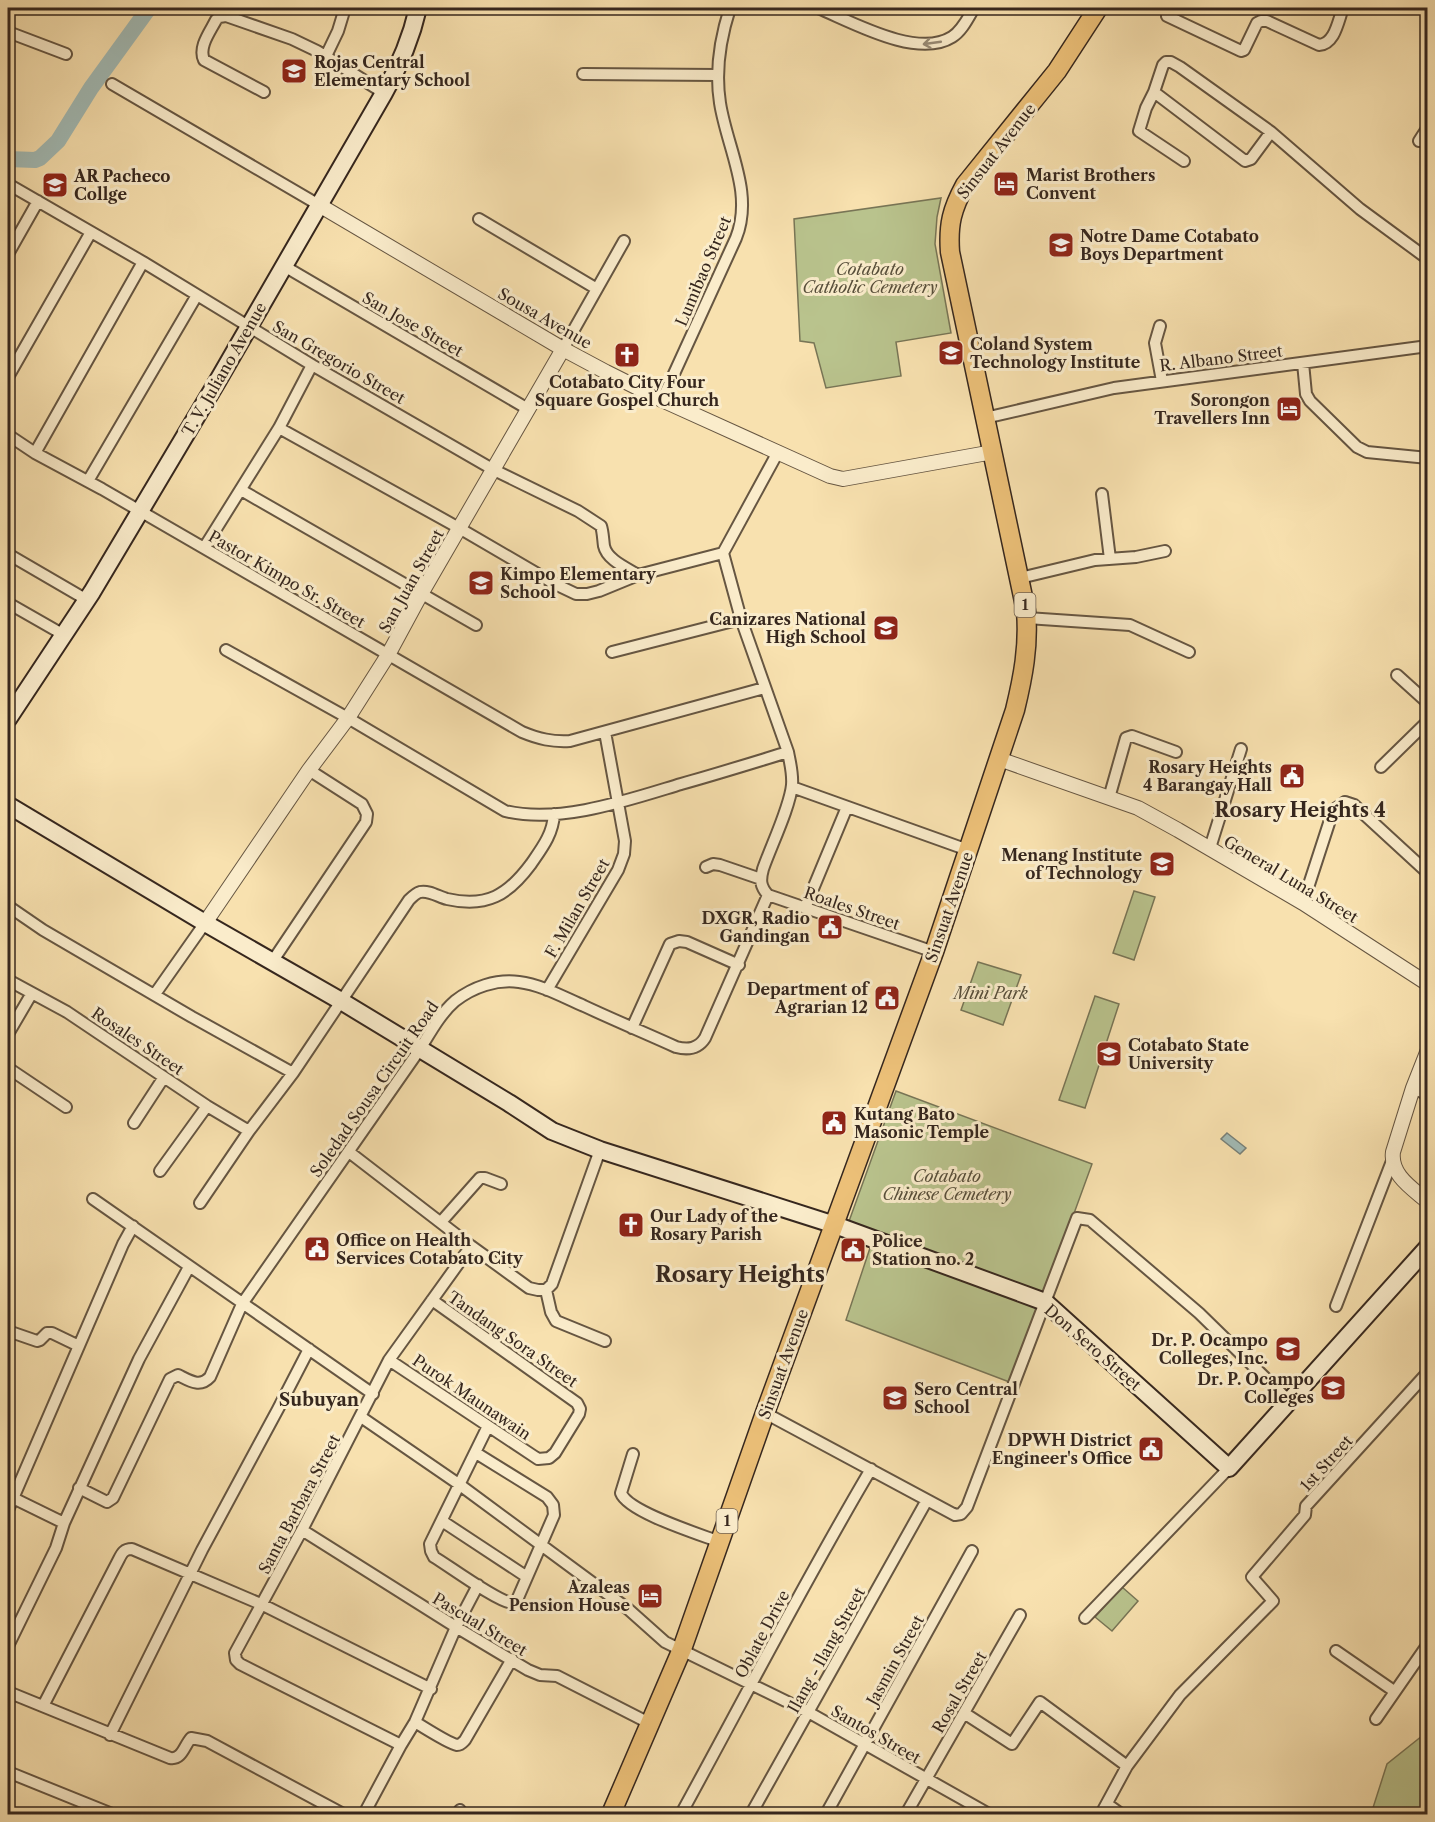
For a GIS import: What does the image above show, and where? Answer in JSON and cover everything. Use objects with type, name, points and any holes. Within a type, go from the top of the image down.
[{"type":"main road","name":"T. V. Juliano Avenue","points":[[8,719],[87,600],[384,93],[409,44],[418,8]]},
{"type":"main road","name":"Sinsuat Avenue","points":[[611,1815],[682,1649],[765,1413],[934,952],[1016,710],[1024,671],[1028,634],[1027,618],[950,252],[949,232],[955,203],[965,185],[1057,71],[1098,8]]},
{"type":"main road","name":"Don Sero Street","points":[[8,805],[341,1001],[552,1131],[600,1150],[835,1225],[1045,1302],[1228,1468]]},
{"type":"main road","points":[[1228,1468],[1428,1247]]},
{"type":"street","points":[[326,56],[338,31],[345,8]]},
{"type":"street","name":"Lumibao Street","points":[[662,400],[736,238],[742,217],[742,193],[720,106],[717,75],[720,47],[730,8]]},
{"type":"street","points":[[818,8],[889,37],[924,45],[951,38],[960,30],[974,8]]},
{"type":"street","points":[[1167,16],[1241,51],[1244,50],[1257,23],[1261,21],[1267,21],[1323,45],[1330,41],[1343,8]]},
{"type":"street","points":[[264,92],[202,57],[203,47],[219,17],[226,16],[292,39],[326,56],[384,93]]},
{"type":"street","points":[[8,32],[66,54]]},
{"type":"street","points":[[1184,160],[1138,131],[1162,65],[1166,62],[1171,62],[1271,132],[1360,209],[1428,259]]},
{"type":"street","points":[[583,74],[717,75]]},
{"type":"street","name":"Sousa Avenue","points":[[112,84],[562,349],[662,400],[830,476],[843,479],[993,452]]},
{"type":"street","points":[[1154,92],[1245,160],[1251,159],[1271,132]]},
{"type":"street","points":[[1419,141],[1428,128]]},
{"type":"street","name":"San Gregorio Street","points":[[8,184],[143,262],[312,365],[494,470],[596,522],[602,529],[607,554],[638,575]]},
{"type":"street","points":[[8,254],[38,201]]},
{"type":"street","points":[[479,219],[597,289]]},
{"type":"street","points":[[8,377],[91,232]]},
{"type":"street","name":"San Juan Street","points":[[205,923],[348,718],[388,655],[624,241]]},
{"type":"street","points":[[35,453],[143,262]]},
{"type":"street","name":"San Jose Street","points":[[284,266],[528,409]]},
{"type":"street","points":[[88,481],[197,295]]},
{"type":"street","points":[[1160,326],[1155,343],[1162,381]]},
{"type":"street","name":"R. Albano Street","points":[[986,418],[1114,388],[1428,346]]},
{"type":"street","points":[[1303,363],[1306,394],[1310,401],[1357,447],[1367,452],[1428,458]]},
{"type":"street","points":[[204,548],[279,428],[312,365]]},
{"type":"street","points":[[279,428],[576,594],[599,591],[638,575],[723,553]]},
{"type":"street","name":"Pastor Kimpo Sr. Street","points":[[8,435],[35,453],[88,481],[522,732],[538,738],[555,742],[570,741],[764,688]]},
{"type":"street","points":[[778,452],[723,553],[741,619],[788,752],[792,771],[792,787],[968,850]]},
{"type":"street","points":[[242,490],[476,625]]},
{"type":"street","points":[[1102,494],[1110,559]]},
{"type":"street","points":[[1020,578],[1095,560],[1136,557],[1165,551]]},
{"type":"street","points":[[8,554],[87,600]]},
{"type":"street","points":[[8,603],[64,634]]},
{"type":"street","points":[[1027,618],[1130,625],[1189,652]]},
{"type":"street","points":[[612,652],[741,619]]},
{"type":"street","points":[[226,650],[348,718],[505,811],[534,816],[618,803],[788,752]]},
{"type":"street","points":[[1397,675],[1428,703]]},
{"type":"street","points":[[1381,767],[1428,721]]},
{"type":"street","name":"F. Milan Street","points":[[547,990],[618,870],[624,854],[625,841],[605,732]]},
{"type":"street","points":[[1108,798],[1125,738],[1132,736],[1176,752]]},
{"type":"street","points":[[1210,848],[1241,749]]},
{"type":"street","name":"General Luna Street","points":[[999,759],[1138,808],[1303,903],[1428,984]]},
{"type":"street","points":[[272,962],[366,822],[367,814],[362,804],[309,771]]},
{"type":"street","name":"Soledad Sousa Circuit Road","points":[[79,1488],[107,1502],[113,1498],[170,1379],[178,1375],[198,1384],[208,1380],[242,1304],[442,1014],[453,1002],[487,984],[520,982],[547,990],[676,1047],[687,1050],[703,1042],[739,965],[792,787]]},
{"type":"street","points":[[1303,903],[1330,820],[1335,809],[1345,802],[1354,805],[1428,873]]},
{"type":"street","points":[[805,908],[847,807]]},
{"type":"street","points":[[200,1203],[249,1131],[293,1073],[409,900],[420,892],[457,901],[480,902],[502,894],[521,876],[547,841],[554,814]]},
{"type":"street","name":"Roales Street","points":[[706,867],[713,864],[720,865],[805,908],[934,952]]},
{"type":"street","points":[[8,906],[43,930],[293,1073]]},
{"type":"street","points":[[155,994],[205,923]]},
{"type":"street","points":[[632,1028],[670,944],[679,941],[687,942],[739,965]]},
{"type":"street","name":"Rosales Street","points":[[8,980],[67,1012],[207,1106],[249,1131]]},
{"type":"street","points":[[8,1034],[32,993]]},
{"type":"street","points":[[1336,1306],[1392,1161],[1413,1088],[1428,1050]]},
{"type":"street","points":[[8,1068],[66,1107]]},
{"type":"street","points":[[134,1123],[164,1077]]},
{"type":"street","points":[[1413,1088],[1428,1095]]},
{"type":"street","points":[[160,1172],[207,1106]]},
{"type":"street","points":[[348,1152],[529,1288],[546,1290],[552,1284],[558,1271],[600,1150]]},
{"type":"street","points":[[1392,1161],[1399,1176],[1428,1202]]},
{"type":"street","points":[[441,1222],[480,1178],[501,1184]]},
{"type":"street","points":[[93,1199],[373,1394]]},
{"type":"street","points":[[765,1413],[955,1515],[961,1514],[967,1507],[1077,1218],[1090,1220],[1199,1313],[1289,1401]]},
{"type":"street","points":[[8,1510],[123,1244],[133,1226]]},
{"type":"street","name":"Santa Barbara Street","points":[[401,1745],[240,1664],[235,1657],[238,1647],[303,1530],[390,1360],[471,1246]]},
{"type":"street","points":[[8,1646],[57,1548],[64,1523],[79,1488],[139,1359],[189,1267]]},
{"type":"street","points":[[546,1290],[551,1312],[556,1321],[605,1341]]},
{"type":"street","name":"Tandang Sora Street","points":[[432,1300],[577,1403],[580,1409],[579,1414],[555,1453],[549,1458],[538,1459]]},
{"type":"street","points":[[8,1331],[37,1341],[47,1333],[52,1333],[79,1346]]},
{"type":"street","points":[[110,1735],[190,1574],[309,1349]]},
{"type":"street","name":"Purok Maunawain","points":[[390,1360],[538,1459]]},
{"type":"street","name":"1st Street","points":[[1127,1766],[1180,1695],[1273,1601],[1252,1577],[1305,1515],[1306,1506],[1428,1372]]},
{"type":"street","name":"Santos Street","points":[[361,1417],[460,1485],[628,1609],[664,1642],[808,1713],[989,1815]]},
{"type":"street","points":[[476,1453],[546,1497],[553,1505],[554,1515],[517,1599],[512,1603],[506,1603],[434,1557],[430,1544],[488,1426]]},
{"type":"street","points":[[633,1454],[621,1493],[623,1499],[654,1517],[720,1542]]},
{"type":"street","points":[[1085,1618],[1228,1468]]},
{"type":"street","name":"Oblate Drive","points":[[681,1815],[829,1539],[871,1469]]},
{"type":"street","points":[[13,1498],[64,1523]]},
{"type":"street","name":"Ilang - Ilang Street","points":[[751,1815],[927,1500]]},
{"type":"street","points":[[442,1521],[527,1577]]},
{"type":"street","name":"Pascual Street","points":[[303,1530],[528,1670],[540,1675],[557,1676],[651,1724]]},
{"type":"street","points":[[43,1706],[124,1550],[132,1549],[263,1605],[431,1689]]},
{"type":"street","name":"Jasmin Street","points":[[826,1815],[972,1551]]},
{"type":"street","points":[[364,1815],[415,1722],[456,1627],[478,1585]]},
{"type":"street","name":"Rosal Street","points":[[906,1815],[1020,1615]]},
{"type":"street","points":[[1376,1719],[1428,1644]]},
{"type":"street","points":[[1336,1651],[1394,1691]]},
{"type":"street","points":[[415,1722],[448,1741],[457,1745],[461,1744],[512,1659]]},
{"type":"street","points":[[8,1692],[110,1735],[175,1759],[179,1757],[191,1738],[207,1741],[344,1815]]},
{"type":"street","points":[[964,1713],[1012,1744],[1040,1702],[1127,1766],[1101,1815]]},
{"type":"street","points":[[8,1772],[112,1815]]},
{"type":"street","points":[[1107,1804],[1121,1815]]},
{"type":"green space","name":"Cotabato Catholic Cemetery","points":[[941,198],[935,244],[951,333],[896,342],[901,376],[826,388],[814,343],[800,341],[794,219]]},
{"type":"green space","points":[[1134,891],[1155,897],[1134,960],[1113,953]]},
{"type":"green space","name":"Mini Park","points":[[978,962],[1021,975],[1003,1025],[961,1010]]},
{"type":"green space","points":[[1095,996],[1119,1004],[1085,1108],[1059,1100]]},
{"type":"green space","name":"Cotabato Chinese Cemetery","points":[[896,1091],[1092,1164],[1045,1293],[848,1224]]},
{"type":"green space","points":[[871,1245],[1040,1307],[1012,1383],[846,1320]]},
{"type":"green space","points":[[1122,1587],[1138,1601],[1112,1631],[1095,1617]]},
{"type":"green space","points":[[1427,1732],[1427,1814],[1371,1814],[1387,1764]]},
{"type":"water","points":[[1227,1133],[1246,1148],[1240,1154],[1221,1139]]},
{"type":"waterway","points":[[8,159],[35,160],[58,141],[91,88],[149,8]]},
{"type":"place","name":"Rojas Central Elementary School","points":[[294,71]]},
{"type":"place","name":"Marist Brothers Convent","points":[[1006,184]]},
{"type":"place","name":"AR Pacheco Collge","points":[[55,185]]},
{"type":"place","name":"Notre Dame Cotabato Boys Department","points":[[1061,245]]},
{"type":"place","name":"Coland System Technology Institute","points":[[951,353]]},
{"type":"place","name":"Cotabato City Four Square Gospel Church","points":[[627,355]]},
{"type":"place","name":"Sorongon Travellers Inn","points":[[1289,409]]},
{"type":"place","name":"Kimpo Elementary School","points":[[481,583]]},
{"type":"place","name":"Canizares National High School","points":[[886,628]]},
{"type":"place","name":"Rosary Heights 4 Barangay Hall","points":[[1292,776]]},
{"type":"place","name":"Menang Institute of Technology","points":[[1162,864]]},
{"type":"place","name":"DXGR, Radio Gandingan","points":[[830,927]]},
{"type":"place","name":"Department of Agrarian 12","points":[[887,998]]},
{"type":"place","name":"Cotabato State University","points":[[1109,1054]]},
{"type":"place","name":"Kutang Bato Masonic Temple","points":[[834,1123]]},
{"type":"place","name":"Our Lady of the Rosary Parish","points":[[631,1225]]},
{"type":"place","name":"Office on Health Services Cotabato City","points":[[317,1249]]},
{"type":"place","name":"Police Station no. 2","points":[[853,1250]]},
{"type":"place","name":"Dr. P. Ocampo Colleges, Inc.","points":[[1288,1349]]},
{"type":"place","name":"Dr. P. Ocampo Colleges","points":[[1333,1388]]},
{"type":"place","name":"Sero Central School","points":[[895,1398]]},
{"type":"place","name":"DPWH District Engineer's Office","points":[[1151,1449]]},
{"type":"place","name":"Azaleas Pension House","points":[[650,1596]]},
{"type":"district","name":"Rosary Heights 4","points":[[1300,810]]},
{"type":"district","name":"Rosary Heights","points":[[740,1274]]},
{"type":"district","name":"Subuyan","points":[[319,1400]]}]
